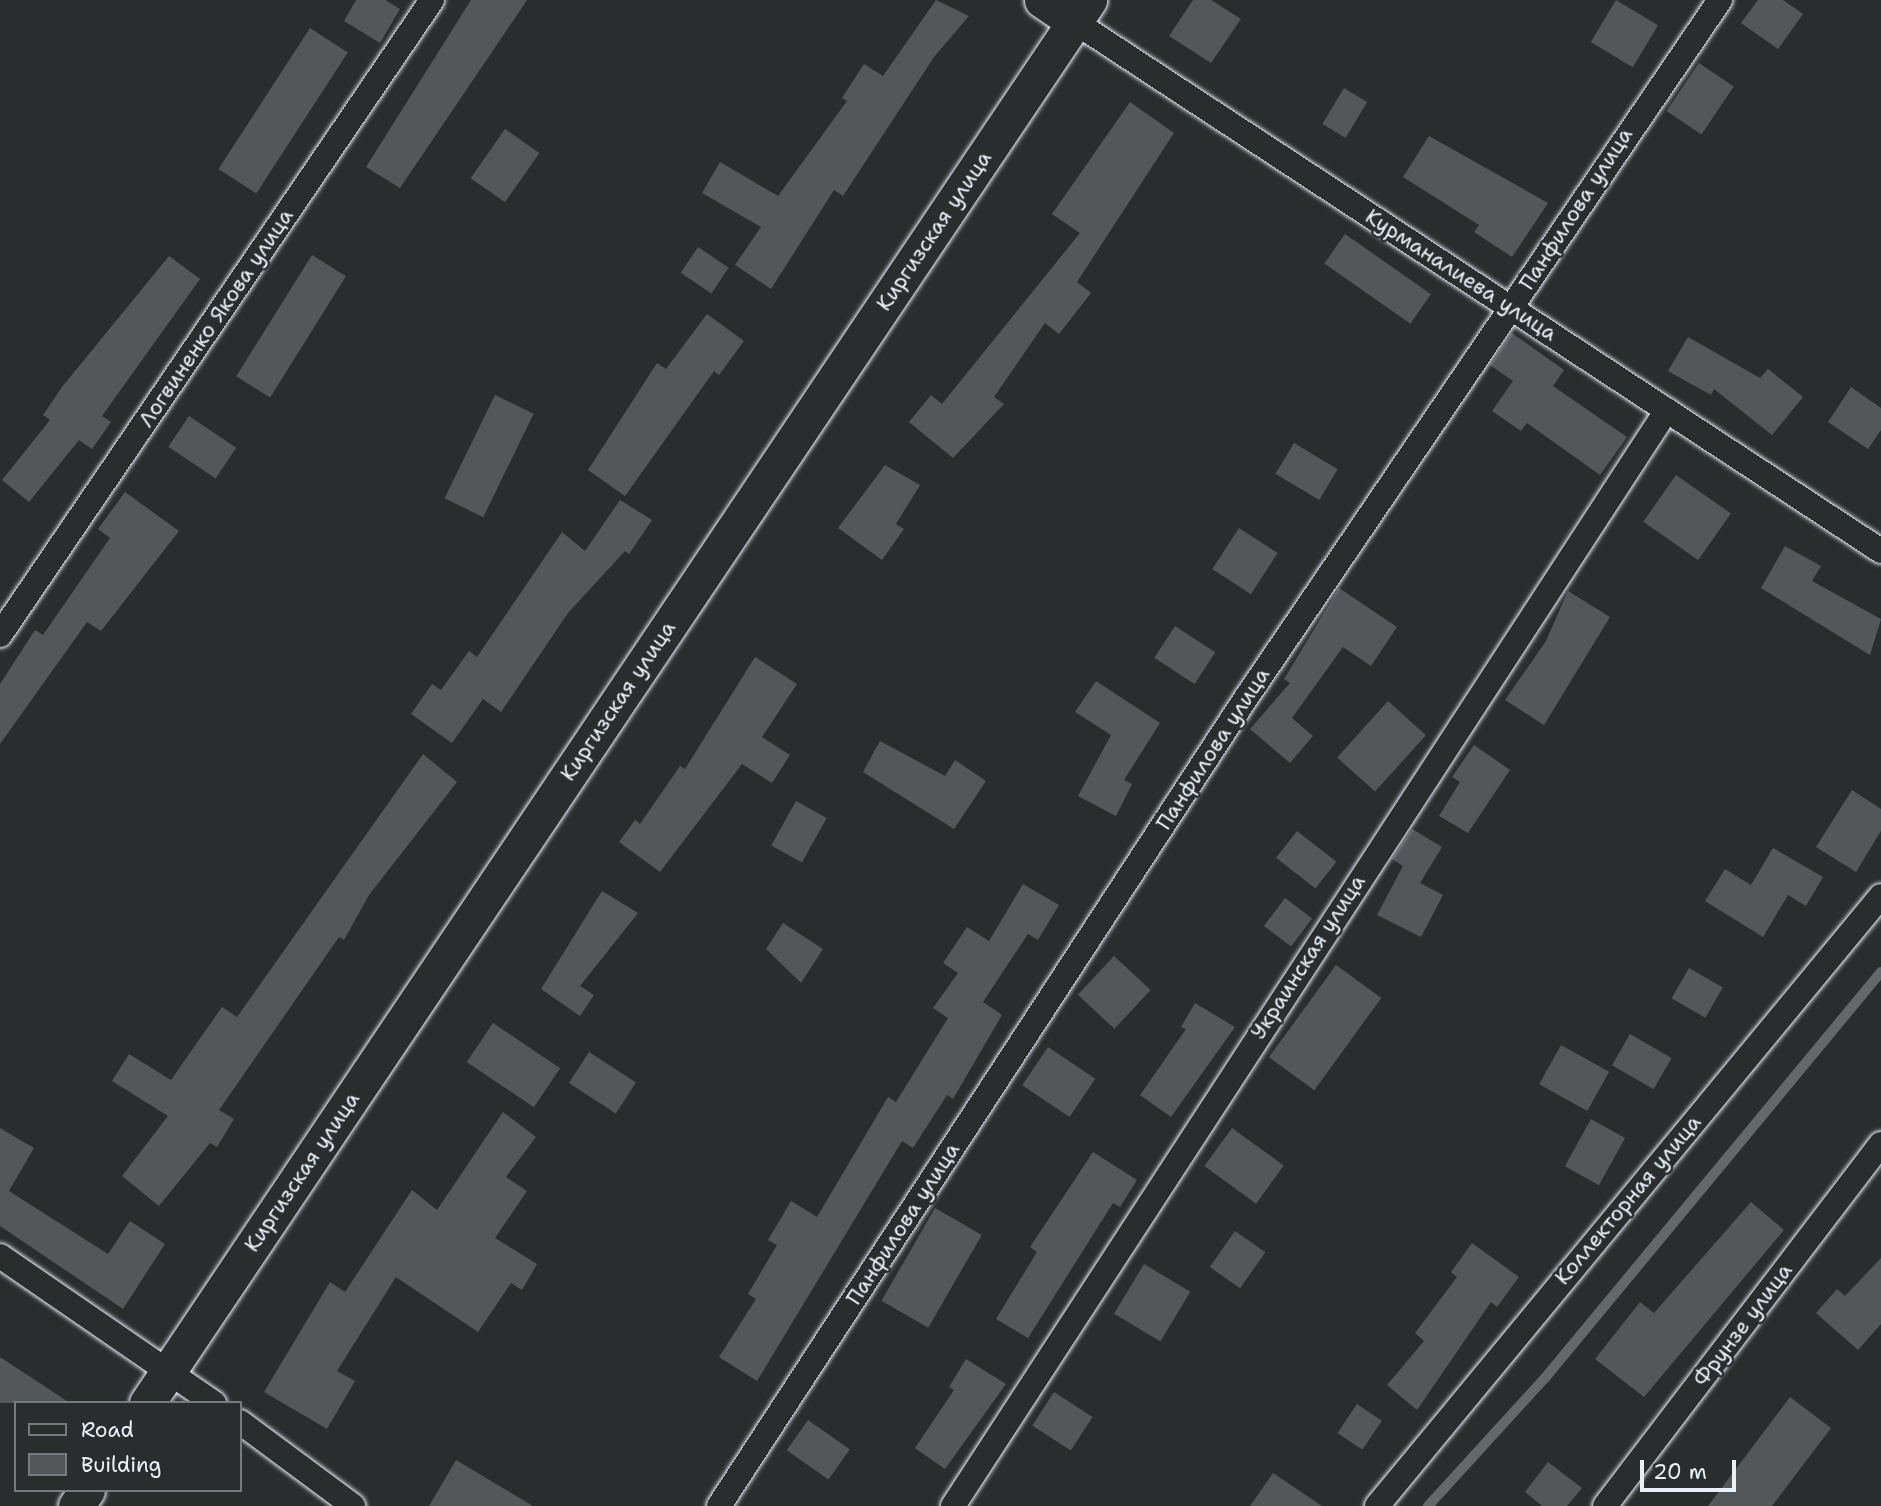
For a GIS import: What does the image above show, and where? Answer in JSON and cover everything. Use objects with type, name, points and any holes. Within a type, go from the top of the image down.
[{"type":"main road","name":"Курманалиева улица","points":[[1042,0],[1082,11]]},
{"type":"main road","name":"Киргизская улица","points":[[148,1401],[1082,11]]},
{"type":"street","name":"Логвиненко Якова улица","points":[[0,635],[432,0]]},
{"type":"street","name":"Панфилова улица","points":[[719,1506],[1246,698],[1720,0]]},
{"type":"street","name":"Курманалиева улица","points":[[1082,11],[1511,308],[1881,551]]},
{"type":"street","name":"Украинская улица","points":[[953,1506],[1667,410]]},
{"type":"street","name":"Коллекторная улица","points":[[1377,1506],[1881,896]]},
{"type":"street","name":"Фрунзе улица","points":[[1605,1506],[1881,1144]]},
{"type":"street","points":[[0,1256],[170,1370],[211,1401]]},
{"type":"street","points":[[242,1423],[353,1506]]},
{"type":"building","points":[[356,0],[385,0],[400,9],[380,43],[344,21]]},
{"type":"building","points":[[471,0],[527,0],[400,188],[366,167]]},
{"type":"building","points":[[936,0],[969,16],[934,57],[843,196],[834,190],[771,289],[735,265],[761,227],[702,193],[720,162],[778,196],[847,101],[842,98],[864,64],[883,76]]},
{"type":"building","points":[[1193,0],[1211,0],[1241,19],[1211,63],[1169,36]]},
{"type":"building","points":[[1616,0],[1658,25],[1633,67],[1591,42]]},
{"type":"building","points":[[1758,0],[1783,0],[1803,14],[1778,49],[1741,23]]},
{"type":"building","points":[[310,28],[348,53],[256,193],[219,169]]},
{"type":"building","points":[[1699,63],[1734,86],[1701,135],[1667,111]]},
{"type":"building","points":[[1344,88],[1367,102],[1346,138],[1322,124]]},
{"type":"building","points":[[1130,102],[1174,133],[1077,282],[1091,293],[1059,334],[1045,323],[994,397],[1004,404],[953,458],[909,422],[931,395],[942,404],[1080,233],[1052,214]]},
{"type":"building","points":[[505,129],[539,153],[505,202],[471,178]]},
{"type":"building","points":[[1429,136],[1548,203],[1512,257],[1474,232],[1479,225],[1403,177]]},
{"type":"building","points":[[1345,234],[1431,294],[1410,324],[1324,263]]},
{"type":"building","points":[[698,247],[729,268],[711,293],[681,273]]},
{"type":"building","points":[[312,255],[346,276],[270,397],[236,376]]},
{"type":"building","points":[[169,256],[200,279],[102,416],[111,422],[92,449],[79,440],[29,502],[2,480],[50,420],[43,415],[62,387]]},
{"type":"building","points":[[707,314],[744,341],[719,375],[714,371],[625,496],[588,470],[657,363],[666,369]]},
{"type":"building","points":[[1512,333],[1564,370],[1553,386],[1627,437],[1600,475],[1527,423],[1521,431],[1492,411],[1513,381],[1490,365]]},
{"type":"building","points":[[1688,337],[1760,378],[1768,369],[1803,397],[1772,435],[1714,389],[1711,395],[1668,371]]},
{"type":"building","points":[[1851,387],[1881,408],[1881,430],[1868,449],[1828,422]]},
{"type":"building","points":[[495,395],[534,414],[483,517],[445,498]]},
{"type":"building","points":[[189,416],[236,448],[216,479],[168,447]]},
{"type":"building","points":[[1294,443],[1338,469],[1319,500],[1275,474]]},
{"type":"building","points":[[885,465],[920,485],[896,524],[904,529],[882,560],[838,528]]},
{"type":"building","points":[[1676,475],[1731,513],[1698,560],[1643,522]]},
{"type":"building","points":[[125,492],[179,531],[101,631],[87,622],[0,744],[0,684],[35,630],[43,635],[110,538],[98,529]]},
{"type":"building","points":[[620,500],[652,520],[629,554],[625,551],[568,613],[501,712],[483,699],[452,743],[411,714],[432,684],[441,690],[469,651],[477,657],[562,532],[585,551]]},
{"type":"building","points":[[1239,528],[1278,553],[1251,594],[1212,569]]},
{"type":"building","points":[[1785,546],[1821,566],[1812,581],[1881,619],[1870,655],[1761,588]]},
{"type":"building","points":[[1339,588],[1397,627],[1371,666],[1343,647],[1292,718],[1313,736],[1290,763],[1250,729],[1290,683],[1284,679]]},
{"type":"building","points":[[1568,591],[1610,617],[1544,725],[1505,700],[1546,641]]},
{"type":"building","points":[[1175,626],[1215,652],[1195,684],[1154,658]]},
{"type":"building","points":[[755,657],[797,684],[762,737],[790,755],[772,783],[742,764],[660,872],[619,842],[635,820],[640,824],[680,766],[685,769]]},
{"type":"building","points":[[1096,681],[1160,723],[1124,780],[1132,784],[1116,816],[1078,796],[1111,735],[1075,712]]},
{"type":"building","points":[[1388,701],[1426,735],[1375,792],[1337,757]]},
{"type":"building","points":[[880,741],[945,776],[955,760],[986,781],[954,829],[863,772]]},
{"type":"building","points":[[1474,745],[1510,770],[1468,833],[1439,816],[1460,782],[1452,777]]},
{"type":"building","points":[[423,754],[457,782],[369,895],[344,940],[339,937],[219,1110],[234,1119],[217,1147],[210,1143],[159,1206],[122,1176],[168,1116],[112,1081],[129,1054],[171,1080],[222,1007],[237,1017]]},
{"type":"building","points":[[1852,790],[1881,809],[1881,831],[1856,872],[1816,847]]},
{"type":"building","points":[[796,801],[827,818],[802,863],[771,846]]},
{"type":"building","points":[[1412,829],[1442,847],[1420,883],[1443,895],[1421,937],[1377,915],[1403,866],[1392,859]]},
{"type":"building","points":[[1297,831],[1336,862],[1315,889],[1276,858]]},
{"type":"building","points":[[1773,848],[1823,877],[1806,906],[1788,895],[1763,937],[1705,901],[1725,869],[1751,885]]},
{"type":"building","points":[[1023,884],[1059,905],[1038,940],[1028,934],[983,1002],[1002,1015],[953,1099],[947,1095],[913,1148],[902,1141],[757,1381],[719,1357],[756,1299],[748,1294],[777,1245],[768,1240],[791,1201],[817,1217],[888,1097],[896,1102],[948,1018],[933,1008],[958,973],[943,963],[967,927],[989,941]]},
{"type":"building","points":[[602,891],[638,913],[580,986],[594,995],[580,1016],[541,989]]},
{"type":"building","points":[[1285,898],[1312,918],[1291,946],[1264,926]]},
{"type":"building","points":[[783,923],[823,949],[801,983],[766,949]]},
{"type":"building","points":[[1114,956],[1151,990],[1114,1029],[1078,995]]},
{"type":"building","points":[[1336,965],[1381,998],[1314,1090],[1269,1057]]},
{"type":"building","points":[[1689,968],[1723,987],[1705,1018],[1672,998]]},
{"type":"building","points":[[1195,1003],[1235,1027],[1171,1117],[1140,1095],[1186,1029],[1181,1027]]},
{"type":"building","points":[[493,1023],[560,1068],[534,1107],[467,1062]]},
{"type":"building","points":[[1630,1034],[1672,1058],[1654,1089],[1612,1065]]},
{"type":"building","points":[[1561,1045],[1609,1072],[1587,1111],[1539,1084]]},
{"type":"building","points":[[1048,1047],[1095,1079],[1070,1117],[1022,1085]]},
{"type":"building","points":[[589,1052],[636,1082],[616,1114],[569,1083]]},
{"type":"building","points":[[503,1112],[536,1137],[506,1177],[527,1191],[495,1238],[537,1264],[522,1290],[511,1283],[478,1332],[396,1277],[337,1371],[355,1381],[327,1429],[264,1392],[330,1282],[345,1292],[412,1190],[437,1210]]},
{"type":"building","points":[[1591,1119],[1625,1138],[1599,1185],[1565,1166]]},
{"type":"building","points":[[0,1128],[34,1148],[9,1191],[108,1254],[130,1221],[165,1244],[123,1309],[0,1226]]},
{"type":"building","points":[[1232,1128],[1284,1166],[1256,1204],[1204,1166]]},
{"type":"building","points":[[1093,1152],[1137,1180],[1120,1207],[1113,1203],[1028,1338],[996,1319],[1037,1252],[1030,1247]]},
{"type":"building","points":[[1751,1202],[1784,1230],[1644,1397],[1595,1359],[1640,1302],[1654,1313]]},
{"type":"building","points":[[935,1208],[982,1235],[928,1328],[882,1301]]},
{"type":"building","points":[[1235,1231],[1265,1252],[1240,1288],[1210,1267]]},
{"type":"building","points":[[1472,1243],[1519,1277],[1497,1307],[1491,1302],[1417,1410],[1387,1385],[1424,1341],[1415,1333],[1457,1277],[1451,1272]]},
{"type":"building","points":[[1881,1258],[1881,1324],[1858,1350],[1816,1313],[1837,1289],[1845,1296]]},
{"type":"building","points":[[1144,1264],[1190,1292],[1160,1342],[1114,1314]]},
{"type":"building","points":[[0,1357],[67,1401],[14,1401],[0,1403]]},
{"type":"building","points":[[966,1359],[1006,1384],[945,1469],[915,1448],[954,1390],[949,1387]]},
{"type":"building","points":[[1054,1392],[1093,1417],[1071,1451],[1032,1426]]},
{"type":"building","points":[[1790,1397],[1831,1428],[1772,1506],[1708,1506]]},
{"type":"building","points":[[1357,1404],[1382,1421],[1362,1450],[1337,1433]]},
{"type":"building","points":[[808,1420],[850,1449],[829,1480],[787,1450]]},
{"type":"building","points":[[456,1460],[533,1506],[429,1506]]},
{"type":"building","points":[[1548,1462],[1582,1488],[1567,1506],[1542,1506],[1525,1492]]},
{"type":"building","points":[[1273,1473],[1322,1506],[1250,1506]]},
{"type":"waterway","points":[[1428,1506],[1545,1378],[1881,972]]}]
